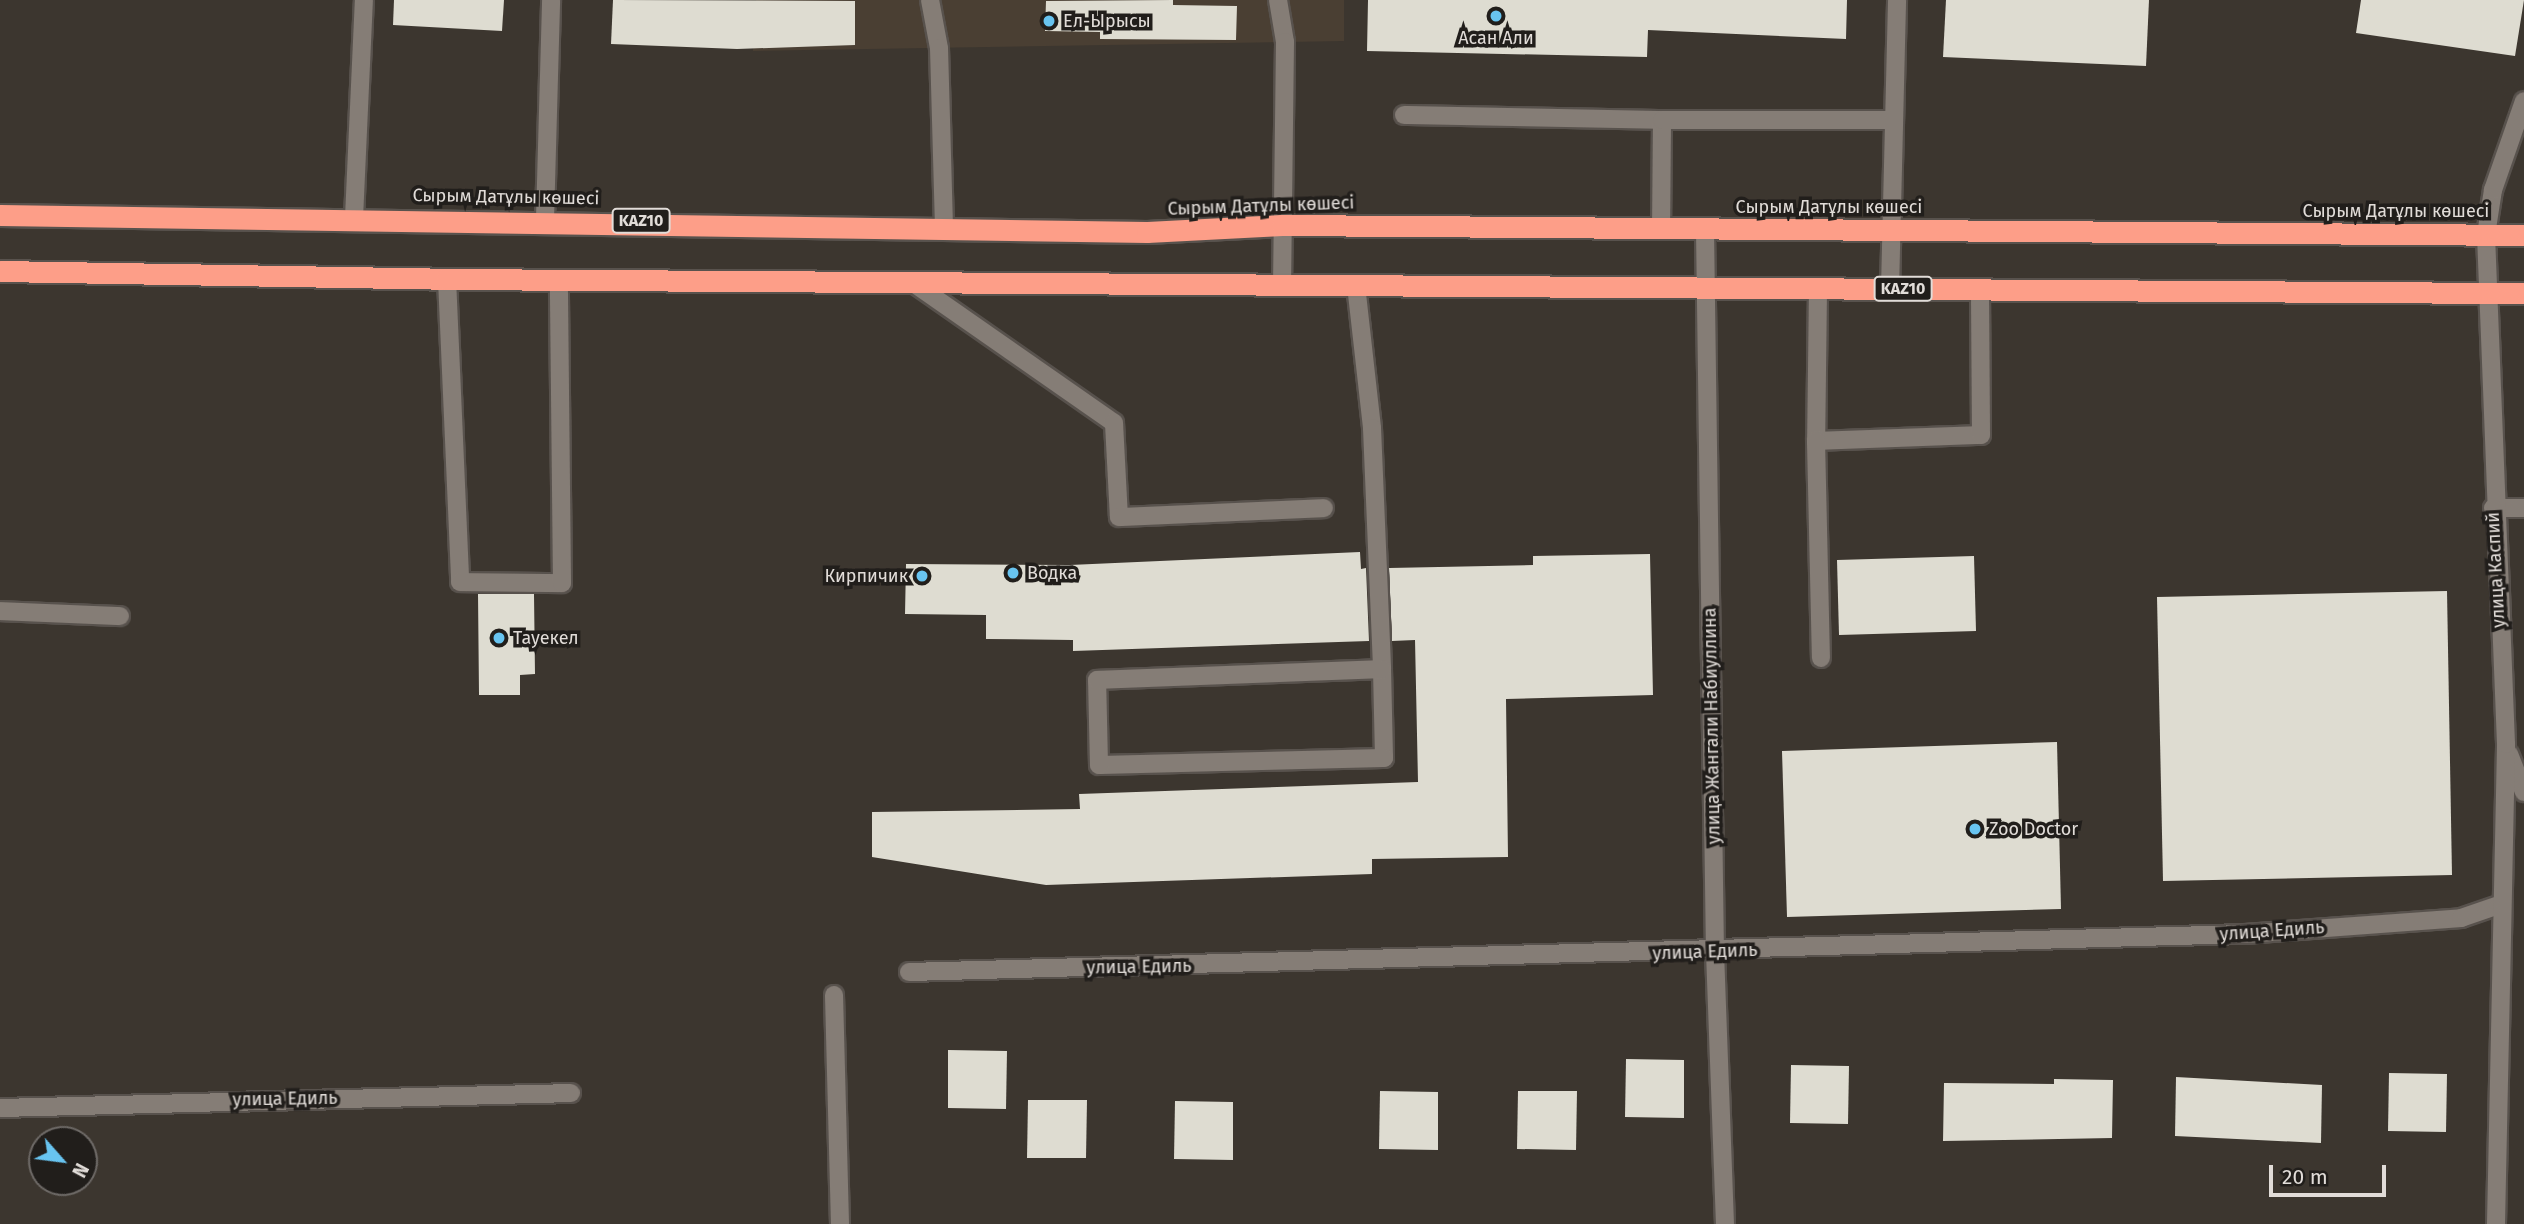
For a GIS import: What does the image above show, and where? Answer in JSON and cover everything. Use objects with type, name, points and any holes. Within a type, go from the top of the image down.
[{"type":"highway","name":"Сырым Датұлы көшесі","points":[[0,215],[545,219],[1147,232],[1282,225],[2524,235]]},
{"type":"highway","name":"KAZ10","points":[[0,271],[559,280],[2524,292]]},
{"type":"street","points":[[354,218],[364,0]]},
{"type":"street","points":[[545,219],[551,0]]},
{"type":"street","points":[[930,0],[939,48],[944,228]]},
{"type":"street","points":[[1278,0],[1285,42],[1282,285]]},
{"type":"street","points":[[1890,289],[1897,0]]},
{"type":"street","name":"улица Каспий","points":[[2496,1224],[2499,905],[2506,744],[2493,508],[2486,235],[2493,190],[2524,101]]},
{"type":"street","points":[[1404,115],[1662,120],[1894,120]]},
{"type":"street","points":[[1661,228],[1662,120]]},
{"type":"street","name":"улица Жангали Набиуллина","points":[[1705,229],[1715,952],[1725,1224]]},
{"type":"street","points":[[447,279],[460,582],[473,583],[562,583],[559,280]]},
{"type":"street","points":[[912,282],[1114,423],[1119,517],[1324,508]]},
{"type":"street","points":[[1356,285],[1372,428],[1382,669],[1384,758],[1099,765],[1097,680],[1382,669]]},
{"type":"street","points":[[1818,288],[1816,440],[1821,658]]},
{"type":"street","points":[[1816,440],[1981,435],[1980,289]]},
{"type":"street","points":[[2493,508],[2524,508]]},
{"type":"street","points":[[0,611],[120,616]]},
{"type":"street","points":[[2506,744],[2524,792]]},
{"type":"street","name":"улица Едиль","points":[[909,972],[1715,952],[2245,934],[2461,918],[2499,905]]},
{"type":"street","points":[[834,995],[840,1224]]},
{"type":"street","name":"улица Едиль","points":[[0,1108],[571,1093]]},
{"type":"shaded area","name":"Ел-Ырысы","points":[[756,0],[1344,0],[1344,41],[753,51]]},
{"type":"building","points":[[394,0],[504,0],[502,31],[393,25]]},
{"type":"building","points":[[613,0],[855,1],[855,45],[737,49],[611,44]]},
{"type":"building","points":[[1173,0],[1173,5],[1237,6],[1236,40],[1100,39],[1100,32],[1045,31],[1046,1]]},
{"type":"building","points":[[1368,0],[1847,0],[1846,39],[1648,30],[1647,57],[1367,51]]},
{"type":"building","points":[[1946,0],[2149,0],[2146,66],[1943,57]]},
{"type":"building","points":[[2361,0],[2524,0],[2515,56],[2356,33]]},
{"type":"building","points":[[1360,552],[1361,569],[1366,568],[1369,641],[1073,651],[1073,640],[986,639],[986,615],[905,614],[906,564],[1070,565]]},
{"type":"building","points":[[1650,554],[1653,695],[1506,699],[1508,857],[1372,859],[1372,874],[1046,885],[872,857],[872,812],[1080,809],[1079,794],[1418,782],[1415,640],[1392,641],[1389,568],[1533,565],[1533,556]]},
{"type":"building","points":[[1974,556],[1976,631],[1839,635],[1837,560]]},
{"type":"building","points":[[2447,591],[2452,875],[2163,881],[2157,597]]},
{"type":"building","points":[[478,594],[534,594],[535,674],[520,675],[520,695],[479,695]]},
{"type":"building","points":[[2057,742],[2061,909],[1787,917],[1782,751]]},
{"type":"building","points":[[948,1050],[1007,1051],[1006,1109],[948,1108]]},
{"type":"building","points":[[1626,1059],[1684,1060],[1684,1118],[1625,1117]]},
{"type":"building","points":[[1791,1065],[1849,1066],[1848,1124],[1790,1123]]},
{"type":"building","points":[[2389,1073],[2447,1074],[2446,1132],[2388,1131]]},
{"type":"building","points":[[2176,1077],[2322,1085],[2321,1143],[2175,1136]]},
{"type":"building","points":[[2054,1079],[2113,1080],[2112,1138],[1943,1141],[1944,1083],[2054,1084]]},
{"type":"building","points":[[1380,1091],[1438,1092],[1438,1150],[1379,1149]]},
{"type":"building","points":[[1518,1091],[1577,1091],[1576,1150],[1517,1149]]},
{"type":"building","points":[[1028,1100],[1087,1100],[1086,1158],[1027,1158]]},
{"type":"building","points":[[1175,1101],[1233,1102],[1233,1160],[1174,1159]]},
{"type":"place","name":"Асан Али","points":[[1496,16]]},
{"type":"place","name":"Ел-Ырысы","points":[[1049,21]]},
{"type":"place","name":"Водка","points":[[1013,573]]},
{"type":"place","name":"Кирпичик","points":[[922,576]]},
{"type":"place","name":"Тауекел","points":[[499,638]]},
{"type":"place","name":"Zoo Doctor","points":[[1975,829]]}]
